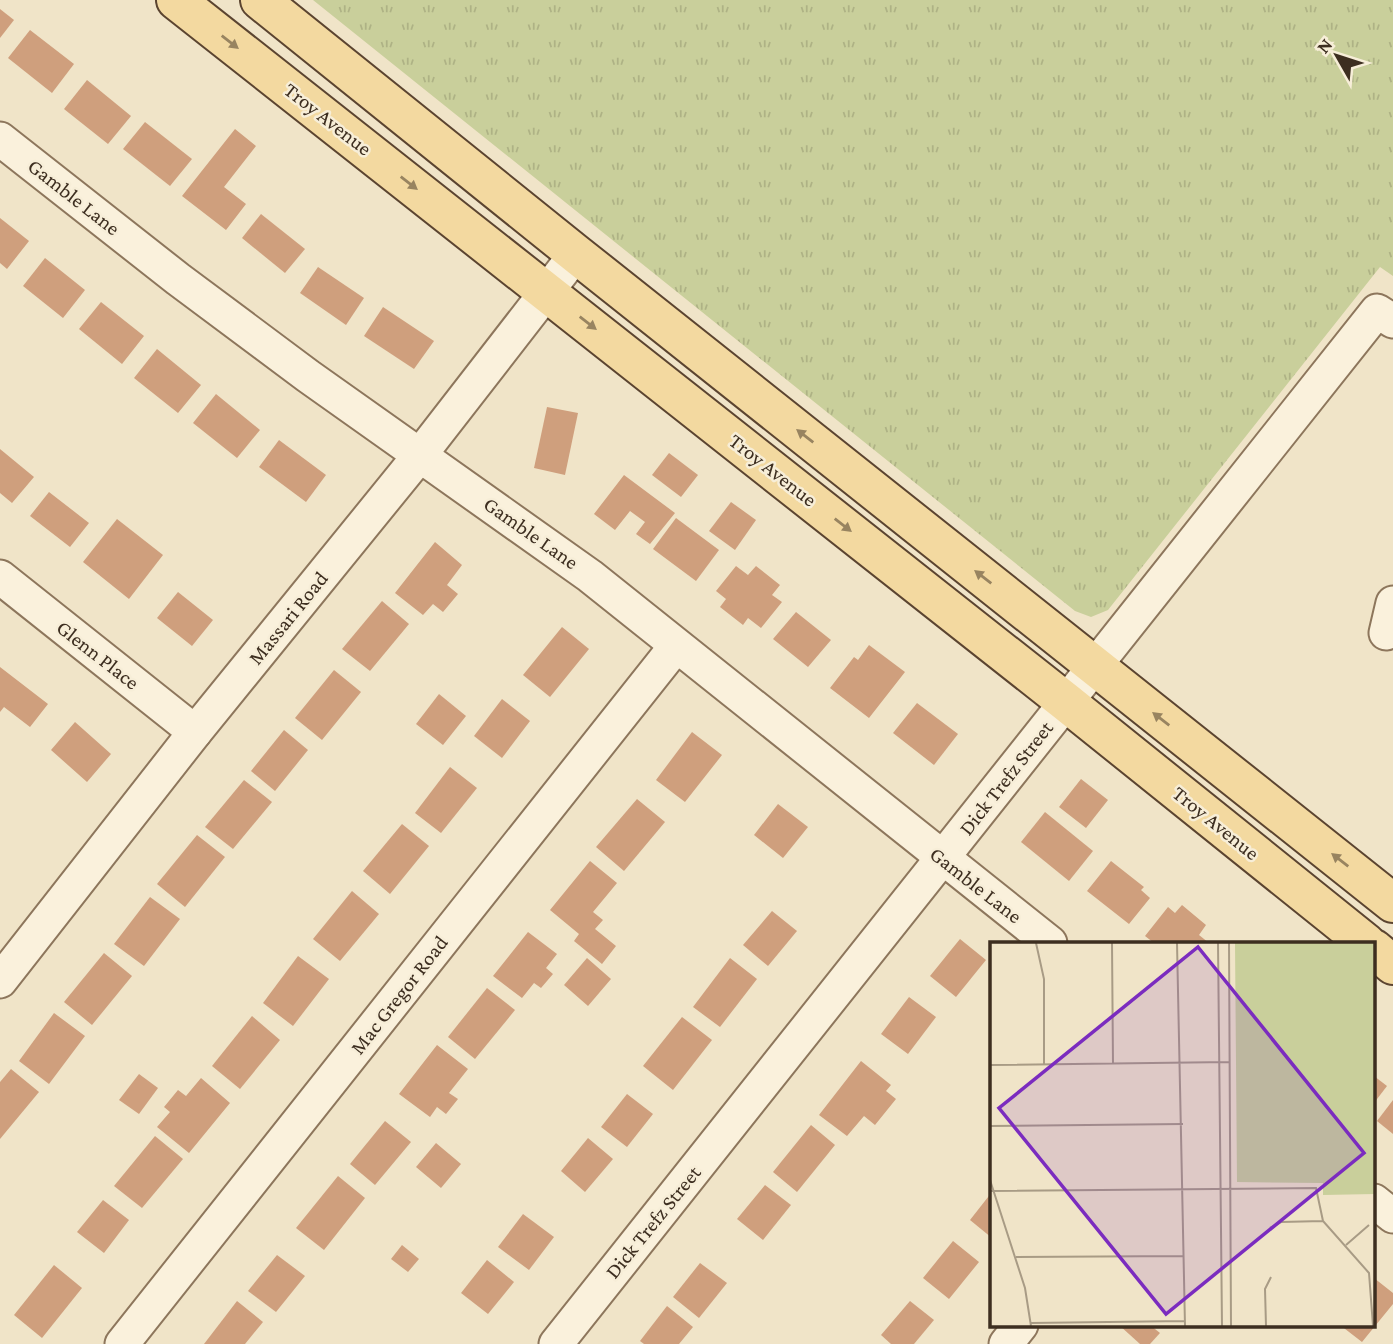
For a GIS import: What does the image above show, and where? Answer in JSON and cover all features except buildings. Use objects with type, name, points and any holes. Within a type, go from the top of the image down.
[{"type":"main road","name":"Troy Avenue","points":[[176,0],[548,291],[1365,942]]},
{"type":"main road","points":[[260,0],[1393,903]]},
{"type":"main road","points":[[1376,951],[1393,965]]},
{"type":"street","name":"Gamble Lane","points":[[0,139],[178,279],[308,376],[590,576],[1049,942]]},
{"type":"street","name":"Massari Road","points":[[0,981],[195,732],[420,455],[576,254]]},
{"type":"street","name":"Dick Trefz Street","points":[[556,1344],[1094,666],[1385,316]]},
{"type":"street","name":"Glenn Place","points":[[0,577],[195,732]]},
{"type":"street","name":"Mac Gregor Road","points":[[122,1344],[676,646]]},
{"type":"street","points":[[1376,1203],[1393,1216]]},
{"type":"street","points":[[1006,1344],[1020,1326]]},
{"type":"green space","points":[[313,0],[1393,0],[1393,276],[1380,267],[1108,610],[1091,617],[1075,611]]}]
